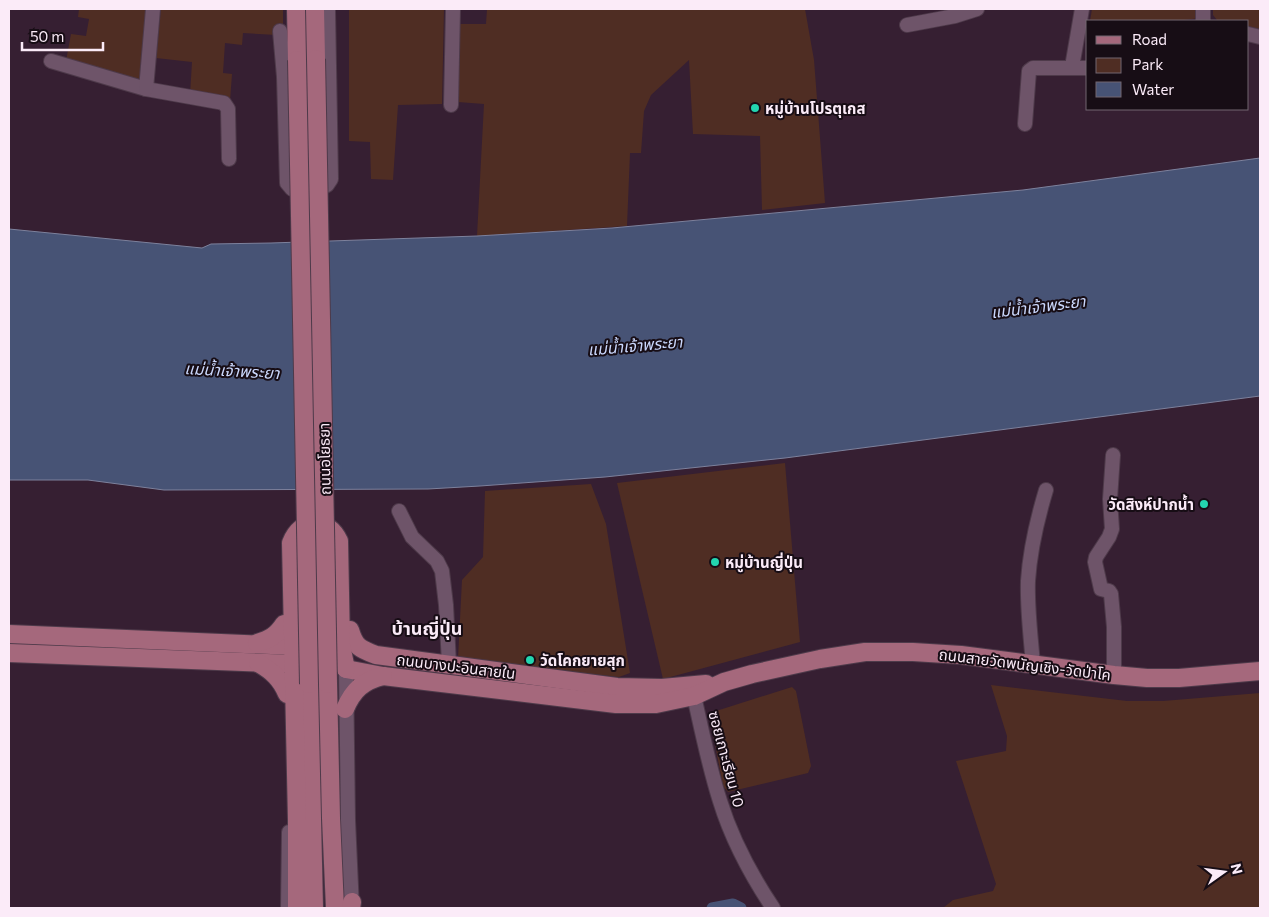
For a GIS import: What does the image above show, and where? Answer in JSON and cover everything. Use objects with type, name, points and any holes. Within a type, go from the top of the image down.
[{"type":"main road","name":"ถนนอโยธยา","points":[[296,9],[308,684],[314,908]]},
{"type":"main road","name":"ถนนอโยธยา","points":[[315,9],[328,684],[335,908]]},
{"type":"main road","points":[[289,646],[284,624],[282,541],[286,530],[293,521],[303,515],[314,513],[326,515],[336,520],[344,528],[349,538],[350,645],[346,669]]},
{"type":"main road","points":[[296,908],[298,830],[289,646],[291,543],[294,535],[307,524],[323,524],[336,534],[339,541],[340,645],[346,669]]},
{"type":"main road","points":[[254,644],[270,639],[277,634],[284,624]]},
{"type":"main road","name":"ถนนบางปะอินสายใน","points":[[350,630],[354,642],[362,650],[376,656],[617,687],[662,688],[724,682],[790,666]]},
{"type":"main road","points":[[9,634],[289,646]]},
{"type":"main road","name":"ถนนสายวัดพนัญเชิง-วัดป่าโค","points":[[790,666],[865,652],[913,652],[961,655],[1114,675],[1179,678],[1260,671]]},
{"type":"main road","points":[[9,653],[290,664]]},
{"type":"main road","points":[[258,663],[272,671],[282,683],[287,694]]},
{"type":"main road","name":"ถนนบางปะอินสายใน","points":[[346,669],[383,676],[616,704],[656,704],[694,696],[724,682]]},
{"type":"main road","points":[[345,709],[355,690],[373,678],[383,676]]},
{"type":"street","points":[[146,89],[153,9]]},
{"type":"street","points":[[280,32],[284,77],[287,183],[292,189],[323,187],[331,179],[328,9]]},
{"type":"street","points":[[451,105],[453,9]]},
{"type":"street","points":[[907,25],[955,16],[977,9]]},
{"type":"street","points":[[1072,67],[1082,9]]},
{"type":"street","points":[[52,61],[146,89],[224,104],[228,109],[229,159]]},
{"type":"street","points":[[1026,124],[1029,71],[1033,68],[1086,68]]},
{"type":"street","points":[[1113,454],[1110,498],[1112,530],[1110,537],[1096,557],[1095,562],[1101,589],[1109,591],[1111,594],[1114,628],[1114,675]]},
{"type":"street","points":[[1032,665],[1028,583],[1035,529],[1046,490]]},
{"type":"street","points":[[399,511],[412,537],[437,561],[442,571],[446,604],[449,664]]},
{"type":"street","points":[[288,908],[287,694],[290,664]]},
{"type":"street","points":[[346,669],[345,709],[352,906]]},
{"type":"street","name":"ซอยเกาะเรียน 10","points":[[694,696],[720,804],[751,874],[773,908]]},
{"type":"green space","points":[[79,9],[150,9],[141,79],[133,82],[66,61],[71,34],[86,36],[89,19],[78,17]]},
{"type":"green space","points":[[161,9],[283,9],[283,26],[277,35],[243,33],[242,45],[225,43],[223,73],[232,74],[230,101],[190,95],[192,62],[156,58]]},
{"type":"green space","points":[[349,9],[444,9],[442,104],[398,105],[393,180],[371,179],[370,142],[349,141]]},
{"type":"green space","points":[[487,9],[805,9],[814,60],[825,203],[762,210],[760,136],[693,134],[689,60],[651,95],[644,111],[641,153],[630,153],[627,226],[477,236],[484,104],[458,102],[460,24],[486,24]]},
{"type":"green space","points":[[1092,9],[1200,9],[1200,18],[1184,20],[1090,20]]},
{"type":"green space","points":[[1213,9],[1260,9],[1260,29],[1249,26],[1249,20],[1217,20],[1213,15]]},
{"type":"green space","name":"หมู่บ้านญี่ปุ่น","points":[[785,463],[800,642],[663,679],[617,483]]},
{"type":"green space","points":[[591,484],[606,524],[630,673],[619,677],[458,659],[462,580],[483,557],[485,491]]},
{"type":"green space","points":[[991,685],[1127,701],[1163,701],[1260,693],[1260,908],[943,908],[953,900],[993,891],[996,884],[956,761],[1006,751],[1007,736]]},
{"type":"green space","points":[[792,687],[796,691],[811,766],[808,773],[728,792],[723,786],[710,718],[713,712]]},
{"type":"water","name":"แม่น้ำเจ้าพระยา","points":[[1260,158],[1260,396],[785,458],[605,477],[480,486],[428,489],[164,490],[88,480],[9,480],[9,229],[202,248],[211,244],[477,236],[612,228],[1023,190]]},
{"type":"waterway","points":[[712,908],[733,904],[741,908]]},
{"type":"place","name":"หมู่บ้านโปรตุเกส","points":[[755,108]]},
{"type":"place","name":"วัดสิงห์ปากน้ำ","points":[[1204,504]]},
{"type":"place","name":"หมู่บ้านญี่ปุ่น","points":[[715,562]]},
{"type":"place","name":"วัดโคกยายสุก","points":[[530,660]]},
{"type":"district","name":"บ้านญี่ปุ่น","points":[[427,628]]}]
